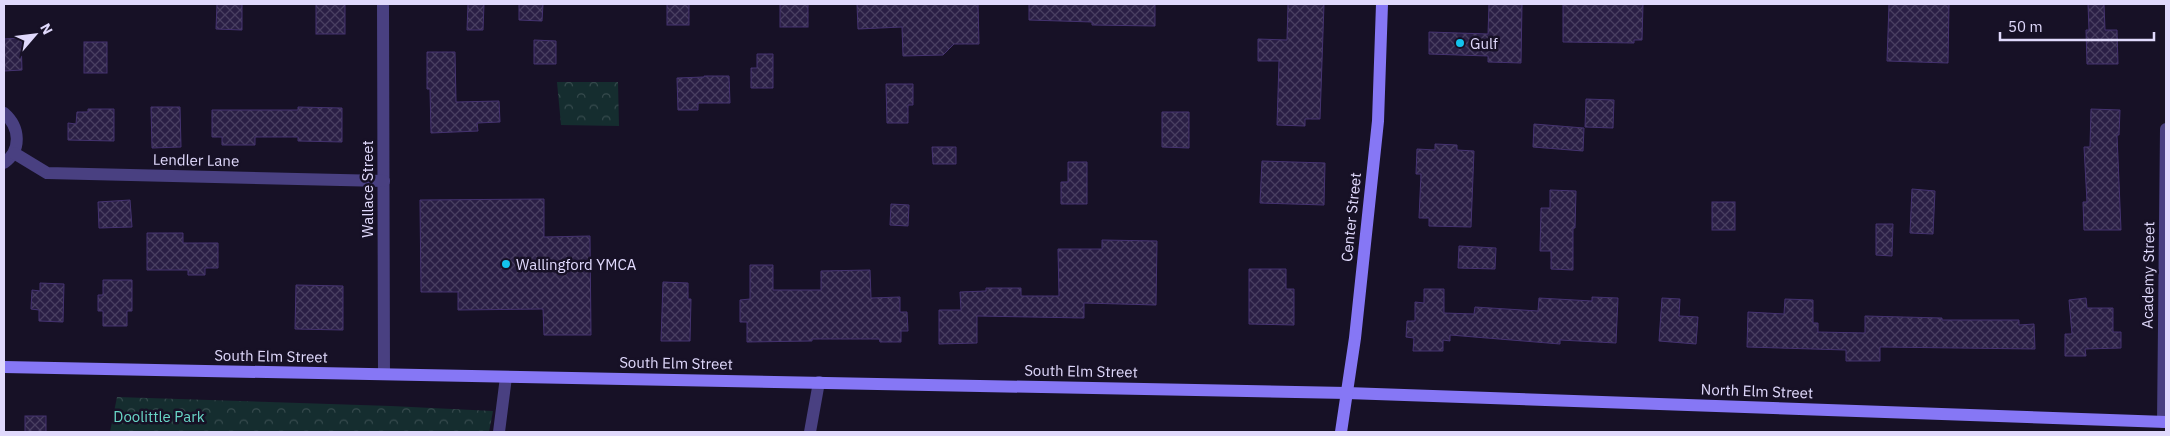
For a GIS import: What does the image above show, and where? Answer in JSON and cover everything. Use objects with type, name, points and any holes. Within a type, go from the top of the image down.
[{"type":"main road","name":"Center Street","points":[[1341,432],[1355,338],[1378,121],[1382,4]]},
{"type":"main road","name":"South Elm Street","points":[[4,367],[1347,393]]},
{"type":"main road","name":"North Elm Street","points":[[1347,393],[2165,422]]},
{"type":"street","name":"Wallace Street","points":[[383,4],[384,374]]},
{"type":"street","points":[[4,114],[11,119],[16,130],[18,142],[14,153],[4,164]]},
{"type":"street","name":"Academy Street","points":[[2165,422],[2166,129]]},
{"type":"street","name":"Lendler Lane","points":[[14,153],[47,173],[384,181]]},
{"type":"street","points":[[498,432],[506,377]]},
{"type":"street","points":[[810,432],[819,382]]},
{"type":"green space","points":[[557,82],[618,82],[619,126],[561,125]]},
{"type":"green space","name":"Doolittle Park","points":[[117,397],[493,411],[489,432],[110,432]]},
{"type":"building","points":[[217,4],[242,4],[242,30],[216,29]]},
{"type":"building","points":[[316,4],[345,4],[345,34],[316,34]]},
{"type":"building","points":[[468,4],[484,4],[483,30],[467,30]]},
{"type":"building","points":[[519,4],[543,4],[542,21],[519,20]]},
{"type":"building","points":[[667,4],[689,4],[689,25],[667,25]]},
{"type":"building","points":[[780,4],[808,4],[808,27],[780,27]]},
{"type":"building","points":[[857,4],[978,4],[979,44],[954,44],[943,55],[903,56],[902,27],[858,29]]},
{"type":"building","points":[[1029,4],[1155,4],[1155,26],[1092,25],[1092,22],[1029,20]]},
{"type":"building","points":[[1288,4],[1324,4],[1320,119],[1305,119],[1305,126],[1277,125],[1279,61],[1258,61],[1258,39],[1287,40]]},
{"type":"building","points":[[1489,4],[1522,4],[1521,63],[1488,62],[1488,56],[1429,54],[1429,32],[1488,34]]},
{"type":"building","points":[[1563,4],[1643,4],[1642,40],[1634,40],[1634,43],[1563,42]]},
{"type":"building","points":[[1889,4],[1949,4],[1948,63],[1887,61]]},
{"type":"building","points":[[2088,4],[2104,4],[2105,30],[2117,30],[2118,64],[2087,64],[2086,30],[2089,30]]},
{"type":"building","points":[[21,38],[22,70],[4,71],[4,39]]},
{"type":"building","points":[[534,40],[556,41],[556,64],[534,64]]},
{"type":"building","points":[[84,42],[107,42],[107,73],[84,73]]},
{"type":"building","points":[[427,52],[455,52],[456,102],[499,101],[500,122],[477,123],[478,131],[431,133],[430,89],[427,89]]},
{"type":"building","points":[[757,54],[773,54],[773,88],[751,88],[751,68],[757,68]]},
{"type":"building","points":[[729,76],[730,103],[698,103],[698,110],[678,110],[677,78]]},
{"type":"building","points":[[886,84],[913,84],[913,105],[908,105],[908,123],[887,123]]},
{"type":"building","points":[[1586,99],[1614,100],[1613,128],[1585,127]]},
{"type":"building","points":[[151,107],[180,107],[181,147],[152,148]]},
{"type":"building","points":[[298,107],[342,108],[342,142],[298,141],[298,137],[255,137],[255,145],[222,145],[222,137],[212,137],[212,110],[298,110]]},
{"type":"building","points":[[88,109],[114,109],[114,141],[68,140],[68,123],[76,124],[77,112],[88,112]]},
{"type":"building","points":[[2091,109],[2120,110],[2119,135],[2117,135],[2121,230],[2084,230],[2083,202],[2087,202],[2084,147],[2090,147]]},
{"type":"building","points":[[1162,112],[1189,112],[1189,148],[1162,147]]},
{"type":"building","points":[[1534,124],[1584,128],[1583,151],[1533,147]]},
{"type":"building","points":[[1435,144],[1457,145],[1457,150],[1474,151],[1471,227],[1429,226],[1429,218],[1419,218],[1421,174],[1416,174],[1417,149],[1435,150]]},
{"type":"building","points":[[932,147],[956,147],[956,164],[933,164]]},
{"type":"building","points":[[1262,161],[1325,163],[1324,205],[1260,203]]},
{"type":"building","points":[[1068,162],[1087,162],[1087,204],[1061,204],[1061,182],[1068,182]]},
{"type":"building","points":[[1912,189],[1935,191],[1933,234],[1910,233]]},
{"type":"building","points":[[1550,190],[1576,191],[1575,228],[1573,228],[1573,270],[1551,269],[1551,251],[1540,251],[1541,208],[1550,208]]},
{"type":"building","name":"Wallingford YMCA","points":[[544,199],[544,237],[590,236],[591,335],[544,335],[543,309],[458,310],[458,292],[421,292],[420,200]]},
{"type":"building","points":[[130,200],[132,227],[99,228],[98,202]]},
{"type":"building","points":[[1712,202],[1735,202],[1735,230],[1712,230]]},
{"type":"building","points":[[891,204],[909,205],[908,226],[890,225]]},
{"type":"building","points":[[1876,224],[1893,224],[1892,256],[1876,255]]},
{"type":"building","points":[[147,233],[183,233],[183,243],[218,243],[218,268],[205,268],[205,275],[188,275],[188,270],[147,270]]},
{"type":"building","points":[[1102,240],[1157,241],[1156,305],[1084,303],[1084,318],[977,316],[977,343],[939,344],[939,310],[961,310],[960,292],[986,291],[986,288],[1021,288],[1021,296],[1059,296],[1058,249],[1102,249]]},
{"type":"building","points":[[1459,246],[1496,248],[1495,269],[1458,268]]},
{"type":"building","points":[[750,265],[773,265],[773,290],[821,290],[821,271],[870,270],[871,298],[900,297],[900,312],[907,312],[908,331],[901,331],[901,342],[880,342],[879,339],[812,339],[812,341],[747,342],[747,322],[740,322],[740,300],[750,299]]},
{"type":"building","points":[[1249,269],[1286,269],[1286,289],[1294,289],[1294,325],[1249,324]]},
{"type":"building","points":[[103,280],[132,280],[132,311],[127,311],[127,326],[103,326],[103,311],[98,311],[98,295],[103,295]]},
{"type":"building","points":[[663,282],[688,283],[688,299],[691,299],[690,341],[661,341]]},
{"type":"building","points":[[40,283],[64,284],[63,322],[39,321],[39,310],[31,309],[32,290],[40,291]]},
{"type":"building","points":[[296,285],[343,286],[343,330],[295,329]]},
{"type":"building","points":[[1424,289],[1444,289],[1444,313],[1474,314],[1475,307],[1538,311],[1539,298],[1592,301],[1592,297],[1618,298],[1616,343],[1560,340],[1560,344],[1450,335],[1450,341],[1443,340],[1443,351],[1413,351],[1414,338],[1406,337],[1407,321],[1415,321],[1415,302],[1424,303]]},
{"type":"building","points":[[1662,298],[1680,299],[1679,316],[1698,317],[1696,344],[1659,341]]},
{"type":"building","points":[[2086,298],[2087,308],[2113,308],[2113,332],[2121,332],[2121,348],[2085,349],[2086,356],[2065,356],[2065,334],[2072,334],[2069,300]]},
{"type":"building","points":[[1785,299],[1813,300],[1813,323],[1818,323],[1818,332],[1865,333],[1865,316],[1942,318],[1942,320],[2019,320],[2019,325],[2034,324],[2035,349],[1880,347],[1880,361],[1846,361],[1846,350],[1747,347],[1748,312],[1784,314]]},
{"type":"building","points":[[25,416],[46,416],[46,432],[25,432]]},
{"type":"place","name":"Gulf","points":[[1460,43]]},
{"type":"place","name":"Wallingford YMCA","points":[[506,264]]}]
